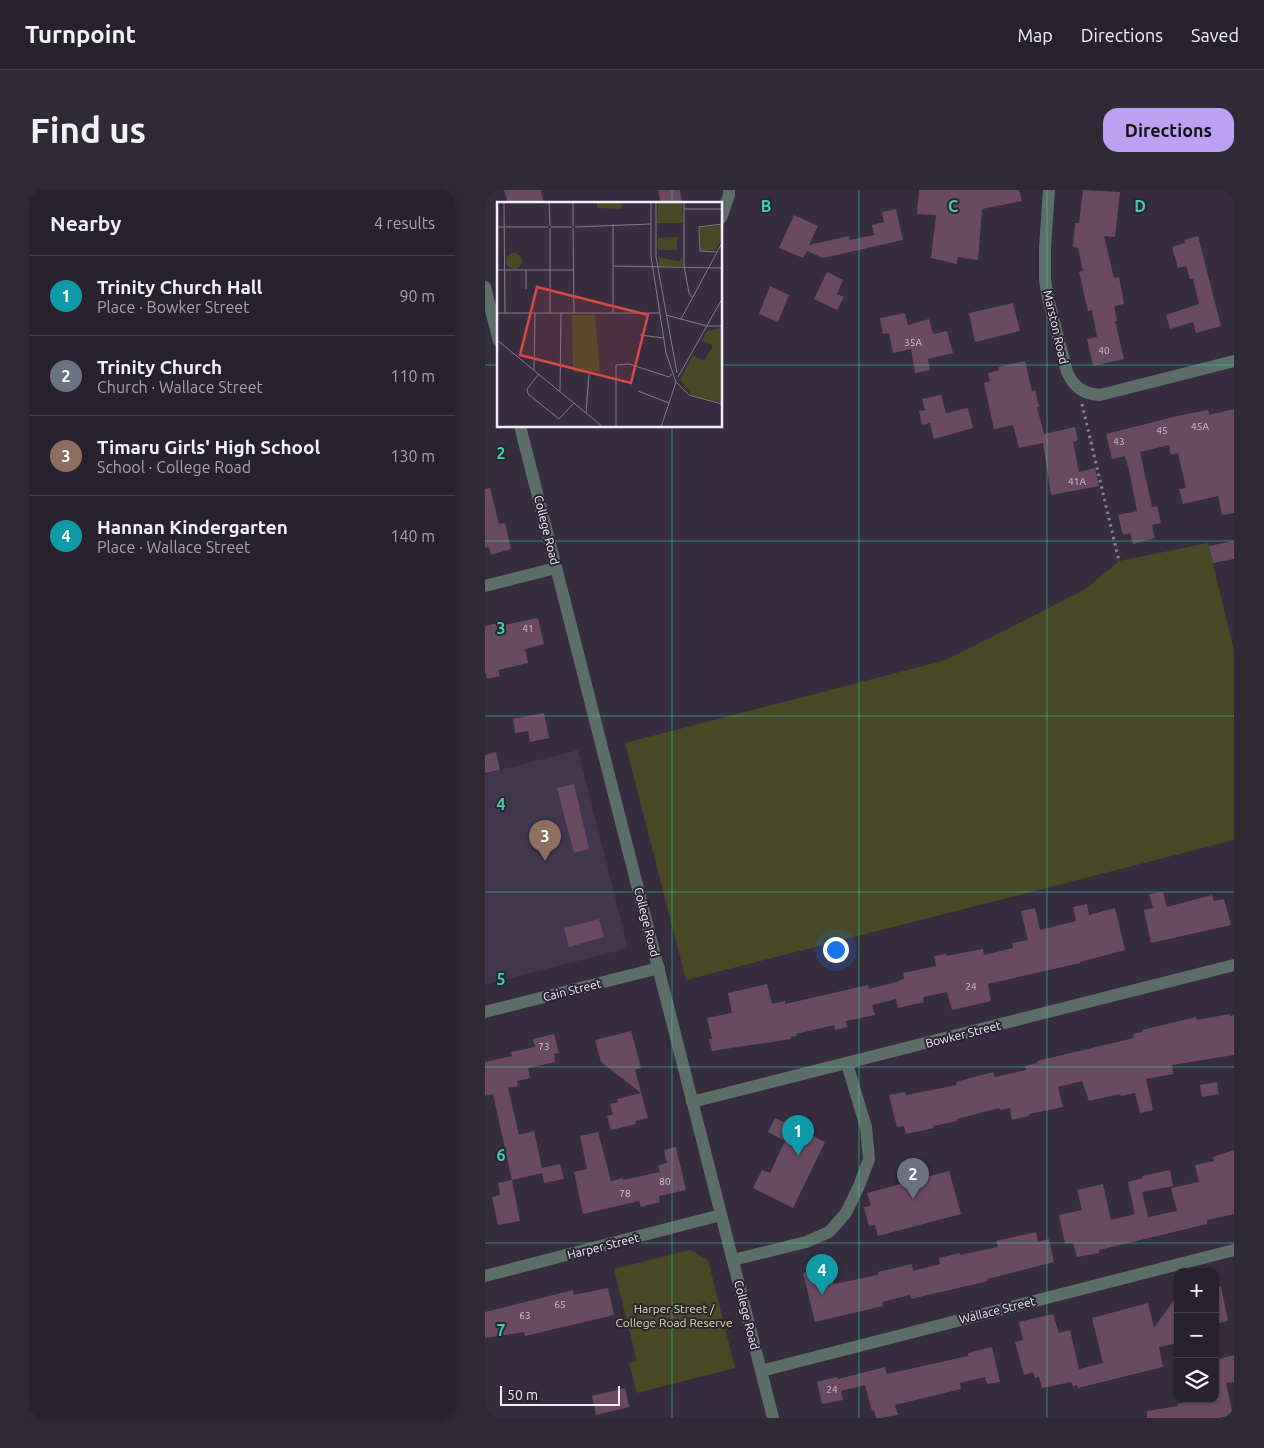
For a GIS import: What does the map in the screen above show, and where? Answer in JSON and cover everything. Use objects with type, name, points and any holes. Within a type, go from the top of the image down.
[{"type":"street","points":[[723,212],[729,190]]},
{"type":"street","name":"Marston Road","points":[[1049,190],[1044,264],[1048,298],[1067,372],[1071,382],[1078,388]]},
{"type":"street","points":[[485,287],[497,334]]},
{"type":"street","points":[[1078,388],[1091,395],[1100,395],[1234,361]]},
{"type":"street","name":"College Road","points":[[521,428],[773,1418]]},
{"type":"street","points":[[485,586],[556,568]]},
{"type":"street","name":"Bowker Street","points":[[693,1102],[1234,965]]},
{"type":"street","name":"Cain Street","points":[[485,1012],[659,968]]},
{"type":"street","points":[[733,1260],[806,1242],[829,1232],[846,1213],[869,1159],[866,1126],[847,1064]]},
{"type":"street","name":"Harper Street","points":[[485,1276],[721,1215]]},
{"type":"street","name":"Wallace Street","points":[[761,1371],[1234,1250]]},
{"type":"path","points":[[1078,388],[1119,561]]},
{"type":"shaded area","points":[[578,750],[628,948],[485,985],[485,774]]},
{"type":"green space","points":[[1208,543],[1234,651],[1234,840],[686,980],[625,743],[946,660],[1084,590],[1119,561]]},
{"type":"green space","name":"Harper Street / College Road Reserve","points":[[690,1250],[708,1260],[735,1368],[637,1393],[629,1363],[637,1361],[614,1269]]},
{"type":"building","points":[[504,190],[541,190],[544,202],[507,202]]},
{"type":"building","points":[[658,190],[680,190],[682,202],[661,202]]},
{"type":"building","points":[[919,190],[1019,190],[1022,201],[982,209],[978,260],[958,257],[957,264],[931,258],[936,215],[917,214]]},
{"type":"building","points":[[1083,190],[1120,192],[1115,237],[1104,236],[1114,278],[1119,277],[1124,304],[1114,306],[1117,321],[1115,321],[1124,359],[1093,366],[1087,339],[1097,337],[1092,310],[1088,311],[1079,272],[1083,271],[1078,248],[1073,247],[1075,223],[1079,223]]},
{"type":"building","points":[[896,209],[903,240],[823,258],[807,251],[803,258],[779,248],[794,215],[818,226],[809,245],[849,236],[850,240],[874,235],[872,225],[884,222],[882,212]]},
{"type":"building","points":[[1198,236],[1221,326],[1196,333],[1193,322],[1170,329],[1166,315],[1199,304],[1193,279],[1190,279],[1186,266],[1178,268],[1172,247],[1185,243],[1184,240]]},
{"type":"building","points":[[827,272],[843,280],[837,294],[844,297],[837,310],[814,299]]},
{"type":"building","points":[[770,286],[789,295],[778,322],[759,314]]},
{"type":"building","points":[[1013,303],[1020,331],[975,342],[969,313]]},
{"type":"building","points":[[905,313],[908,325],[929,319],[933,334],[947,331],[953,353],[928,359],[930,370],[915,373],[911,349],[893,353],[889,333],[883,334],[880,318]]},
{"type":"building","points":[[1025,361],[1032,391],[1035,390],[1044,434],[1075,427],[1078,440],[1073,442],[1079,472],[1095,468],[1099,486],[1051,495],[1043,443],[1019,448],[1013,425],[994,429],[984,383],[990,381],[988,373],[999,370],[998,367]]},
{"type":"building","points":[[941,395],[946,413],[968,408],[973,428],[934,439],[930,423],[922,425],[919,411],[925,410],[922,399]]},
{"type":"building","points":[[1234,409],[1234,513],[1222,515],[1218,496],[1183,504],[1179,489],[1186,488],[1178,453],[1171,455],[1169,445],[1140,452],[1152,507],[1157,506],[1161,523],[1152,525],[1155,538],[1133,544],[1130,533],[1123,535],[1118,515],[1137,511],[1129,470],[1125,456],[1112,459],[1106,434],[1177,416],[1208,410],[1209,415]]},
{"type":"building","points":[[490,488],[499,524],[505,523],[511,549],[491,555],[489,547],[485,548],[485,489]]},
{"type":"building","points":[[1234,541],[1234,559],[1213,563],[1209,546]]},
{"type":"building","points":[[538,618],[544,644],[525,649],[528,663],[498,670],[500,676],[487,679],[485,671],[485,626],[498,623],[499,626]]},
{"type":"building","points":[[544,713],[549,738],[530,742],[528,731],[515,733],[513,719]]},
{"type":"building","points":[[496,752],[500,770],[485,773],[485,755]]},
{"type":"building","points":[[574,784],[589,849],[574,853],[557,788]]},
{"type":"building","points":[[1163,892],[1167,907],[1212,895],[1214,901],[1224,899],[1231,925],[1151,943],[1144,910],[1153,908],[1149,894]]},
{"type":"building","points":[[1087,904],[1089,915],[1115,908],[1125,950],[1080,963],[988,984],[991,1001],[952,1010],[947,992],[923,997],[924,1002],[898,1008],[896,999],[872,1005],[875,1015],[846,1021],[847,1027],[835,1030],[834,1025],[796,1034],[797,1036],[791,1037],[791,1039],[712,1051],[709,1039],[712,1039],[707,1018],[732,1013],[728,993],[767,984],[772,1004],[785,1001],[785,1004],[868,985],[869,989],[900,981],[904,979],[903,973],[936,966],[934,956],[946,954],[946,956],[983,949],[984,955],[1013,948],[1012,943],[1028,940],[1021,911],[1035,908],[1040,930],[1076,921],[1073,907]]},
{"type":"building","points":[[599,919],[604,937],[569,947],[564,928]]},
{"type":"building","points":[[1230,1014],[1230,1016],[1234,1015],[1234,1055],[1172,1065],[1173,1074],[1146,1079],[1153,1110],[1140,1113],[1135,1093],[1121,1096],[1120,1094],[1089,1101],[1082,1081],[1058,1087],[1063,1107],[1029,1114],[1029,1116],[1012,1120],[1010,1108],[1000,1110],[999,1108],[933,1126],[934,1128],[906,1134],[904,1126],[897,1127],[889,1095],[905,1092],[906,1095],[957,1085],[956,1082],[993,1072],[995,1077],[1026,1070],[1025,1066],[1037,1063],[1037,1061],[1134,1038],[1133,1034],[1142,1032],[1142,1030],[1196,1017],[1197,1020]]},
{"type":"building","points":[[631,1031],[641,1068],[635,1070],[648,1118],[635,1121],[636,1124],[611,1130],[607,1116],[613,1114],[610,1104],[618,1102],[617,1099],[641,1093],[601,1062],[595,1040]]},
{"type":"building","points":[[554,1034],[559,1053],[554,1054],[555,1062],[528,1068],[530,1078],[517,1081],[518,1086],[508,1088],[519,1135],[534,1131],[542,1168],[560,1164],[564,1179],[544,1183],[542,1173],[512,1180],[493,1094],[485,1096],[485,1062],[512,1056],[511,1052],[535,1047],[533,1039]]},
{"type":"building","points":[[1217,1082],[1219,1094],[1202,1097],[1200,1085]]},
{"type":"building","points":[[775,1118],[825,1142],[793,1208],[753,1188],[762,1170],[770,1173],[785,1141],[768,1132]]},
{"type":"building","points":[[598,1132],[611,1181],[660,1172],[658,1165],[667,1163],[664,1150],[676,1147],[686,1190],[659,1196],[660,1202],[641,1207],[639,1201],[583,1214],[574,1172],[587,1169],[580,1136]]},
{"type":"building","points":[[1234,1150],[1234,1214],[1207,1220],[1207,1224],[1099,1250],[1099,1253],[1077,1257],[1073,1243],[1065,1244],[1059,1215],[1082,1210],[1077,1190],[1103,1184],[1111,1220],[1135,1214],[1128,1182],[1143,1178],[1142,1176],[1170,1170],[1173,1186],[1142,1192],[1148,1217],[1177,1211],[1171,1188],[1199,1182],[1195,1165],[1214,1161],[1213,1157]]},
{"type":"building","points":[[949,1171],[961,1214],[878,1236],[875,1225],[869,1226],[864,1207],[871,1206],[867,1193]]},
{"type":"building","points":[[512,1180],[520,1221],[498,1225],[492,1197],[500,1195],[498,1183]]},
{"type":"building","points":[[1036,1232],[1038,1242],[1049,1239],[1054,1262],[987,1279],[988,1281],[911,1299],[910,1295],[882,1302],[883,1306],[815,1322],[803,1273],[829,1267],[834,1284],[878,1275],[878,1272],[912,1264],[913,1271],[940,1264],[939,1258],[998,1247],[996,1241]]},
{"type":"building","points":[[1219,1286],[1221,1286],[1228,1321],[1219,1323]]},
{"type":"building","points":[[608,1288],[614,1315],[525,1336],[524,1332],[485,1338],[485,1312],[573,1290],[574,1295]]},
{"type":"building","points":[[1174,1300],[1174,1344],[1159,1347],[1163,1367],[1078,1388],[1077,1385],[1073,1386],[1071,1382],[1042,1388],[1039,1377],[1035,1378],[1033,1372],[1024,1375],[1015,1342],[1023,1340],[1019,1322],[1053,1314],[1059,1333],[1070,1330],[1079,1369],[1103,1363],[1092,1318],[1148,1303],[1154,1328]]},
{"type":"building","points":[[992,1347],[1000,1382],[987,1384],[985,1377],[960,1383],[961,1389],[895,1405],[898,1415],[881,1418],[876,1418],[874,1410],[872,1411],[865,1385],[841,1391],[843,1400],[822,1404],[817,1382],[837,1377],[838,1379],[885,1367],[887,1374],[968,1356],[968,1353]]},
{"type":"building","points":[[1234,1355],[1234,1382],[1226,1383],[1233,1416],[1225,1418],[1147,1418],[1147,1411],[1178,1406],[1177,1404],[1181,1403],[1219,1403],[1219,1359]]},
{"type":"building","points":[[625,1388],[629,1407],[596,1415],[592,1396]]},
{"type":"place","name":"Timaru Girls' High School","points":[[545,861]]},
{"type":"place","name":"Trinity Church Hall","points":[[798,1156]]},
{"type":"place","name":"Trinity Church","points":[[913,1199]]},
{"type":"place","name":"Hannan Kindergarten","points":[[822,1295]]}]
